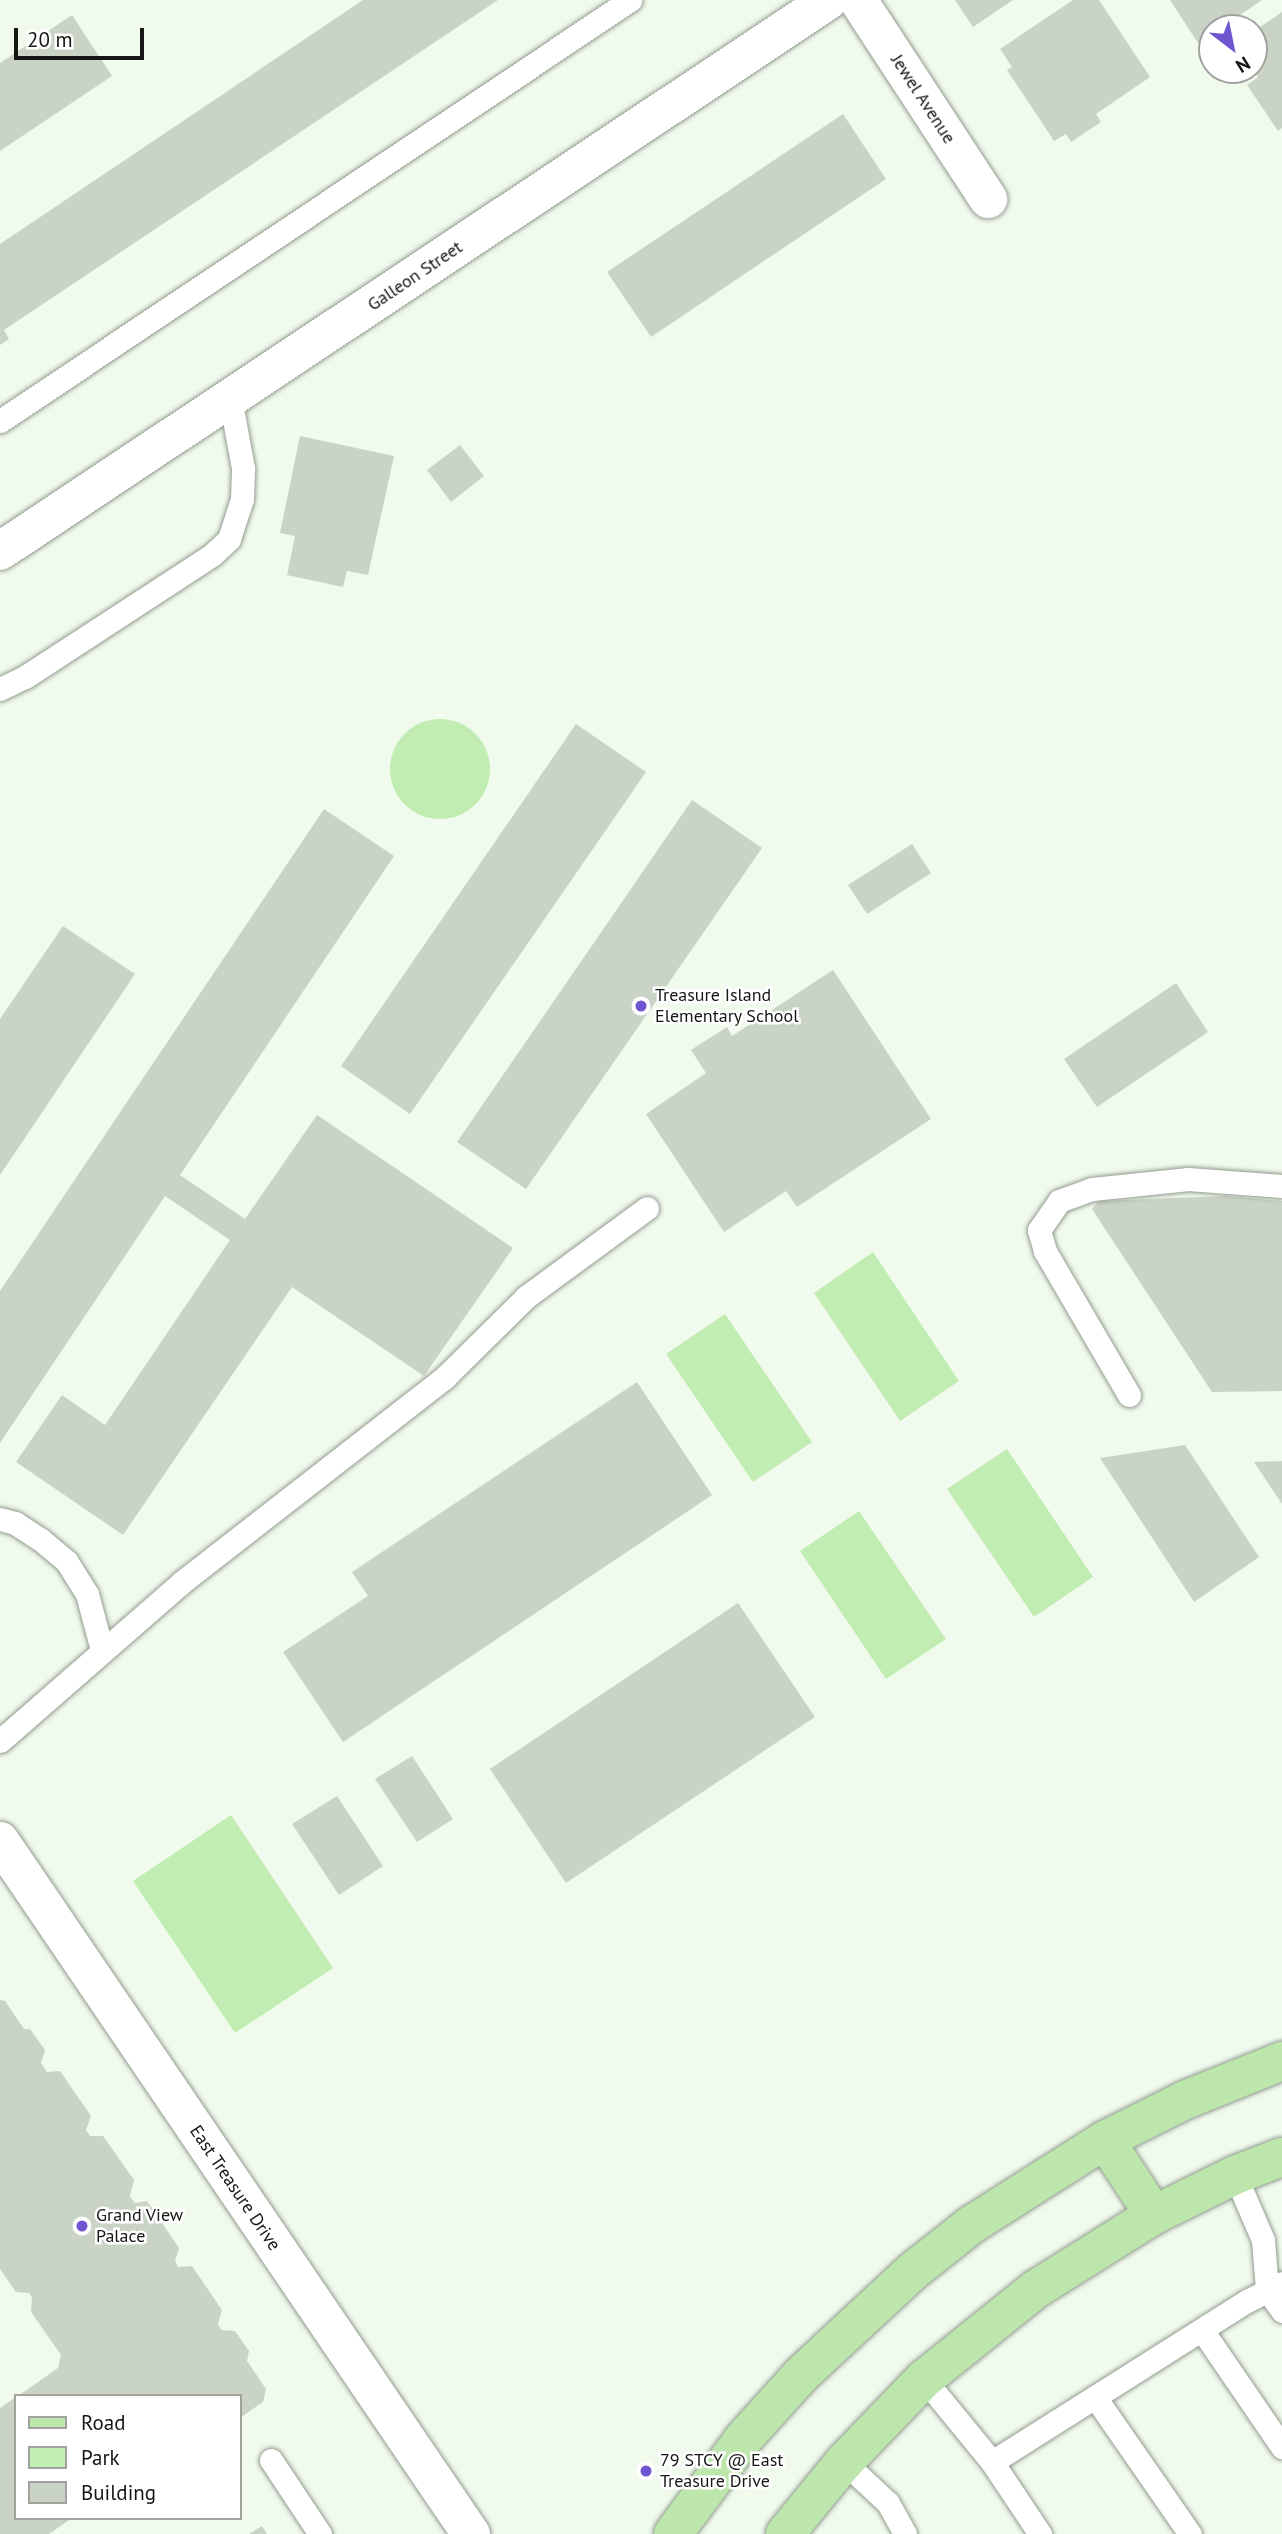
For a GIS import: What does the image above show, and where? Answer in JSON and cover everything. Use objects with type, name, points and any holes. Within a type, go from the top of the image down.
[{"type":"main road","points":[[673,2534],[744,2438],[853,2324],[971,2225],[1105,2140],[1185,2100],[1282,2061]]},
{"type":"main road","points":[[1105,2140],[1154,2215]]},
{"type":"main road","points":[[785,2534],[844,2462],[924,2379],[1036,2289],[1154,2215],[1235,2175],[1282,2157]]},
{"type":"street","name":"Galleon Street","points":[[0,551],[829,0]]},
{"type":"street","name":"Jewel Avenue","points":[[858,0],[988,199]]},
{"type":"street","name":"East Treasure Drive","points":[[3,1850],[471,2534]]},
{"type":"lane","points":[[0,421],[630,0]]},
{"type":"lane","points":[[0,689],[25,677],[212,555],[229,539],[242,499],[243,468],[230,398]]},
{"type":"lane","points":[[1129,1395],[1045,1251],[1040,1230],[1059,1201],[1092,1189],[1188,1179],[1282,1186]]},
{"type":"lane","points":[[0,1741],[182,1582],[445,1377],[526,1297],[647,1208]]},
{"type":"lane","points":[[0,1519],[15,1523],[40,1539],[66,1562],[87,1594],[102,1650]]},
{"type":"lane","points":[[1235,2175],[1263,2240],[1282,2311]]},
{"type":"lane","points":[[1263,2240],[1282,2258]]},
{"type":"lane","points":[[992,2462],[1275,2286]]},
{"type":"lane","points":[[1202,2330],[1282,2447]]},
{"type":"lane","points":[[924,2379],[992,2462],[1040,2534]]},
{"type":"lane","points":[[1095,2397],[1190,2534]]},
{"type":"lane","points":[[271,2460],[320,2534]]},
{"type":"lane","points":[[844,2462],[888,2503],[905,2534]]},
{"type":"green space","points":[[440,719],[468,727],[482,741],[490,769],[482,797],[468,811],[440,819],[412,811],[398,797],[390,769],[398,741],[412,727]]},
{"type":"green space","points":[[873,1252],[959,1381],[900,1421],[814,1293]]},
{"type":"green space","points":[[725,1314],[812,1442],[753,1482],[666,1354]]},
{"type":"green space","points":[[1007,1449],[1093,1577],[1034,1617],[947,1489]]},
{"type":"green space","points":[[859,1511],[946,1639],[886,1679],[800,1551]]},
{"type":"green space","points":[[231,1815],[333,1968],[235,2033],[133,1881]]},
{"type":"building","points":[[363,0],[498,0],[4,330],[9,339],[0,345],[0,244]]},
{"type":"building","points":[[955,0],[1013,0],[973,27]]},
{"type":"building","points":[[1073,0],[1099,0],[1150,77],[1096,114],[1101,122],[1071,142],[1066,134],[1054,141],[1007,70],[1012,67],[1000,49]]},
{"type":"building","points":[[1170,0],[1262,0],[1242,14],[1198,14],[1198,43]]},
{"type":"building","points":[[1282,12],[1282,128],[1278,131],[1247,85],[1268,84],[1268,22]]},
{"type":"building","points":[[72,15],[112,76],[0,151],[0,63]]},
{"type":"building","points":[[843,114],[886,179],[651,337],[607,272]]},
{"type":"building","points":[[300,436],[394,456],[368,575],[347,571],[343,587],[287,575],[295,536],[280,533]]},
{"type":"building","points":[[460,445],[484,476],[451,502],[427,470]]},
{"type":"building","points":[[576,724],[646,772],[410,1114],[341,1066]]},
{"type":"building","points":[[692,800],[762,848],[526,1189],[457,1142]]},
{"type":"building","points":[[324,809],[394,856],[180,1175],[245,1219],[317,1115],[513,1248],[424,1376],[292,1287],[123,1535],[16,1462],[62,1395],[105,1425],[230,1240],[165,1196],[0,1443],[0,1291]]},
{"type":"building","points":[[912,844],[931,873],[867,914],[848,885]]},
{"type":"building","points":[[63,926],[135,974],[0,1175],[0,1019]]},
{"type":"building","points":[[833,970],[931,1119],[797,1207],[786,1191],[724,1232],[646,1114],[706,1073],[691,1050],[727,1027],[732,1036]]},
{"type":"building","points":[[1176,983],[1208,1032],[1097,1107],[1064,1059]]},
{"type":"building","points":[[1227,1196],[1282,1201],[1282,1391],[1212,1392],[1092,1209],[1099,1201]]},
{"type":"building","points":[[637,1382],[712,1495],[343,1742],[283,1652],[368,1596],[352,1572]]},
{"type":"building","points":[[1185,1445],[1259,1557],[1194,1602],[1100,1458]]},
{"type":"building","points":[[1282,1461],[1282,1504],[1254,1462]]},
{"type":"building","points":[[738,1603],[815,1717],[566,1883],[490,1769]]},
{"type":"building","points":[[412,1756],[453,1819],[417,1842],[375,1779]]},
{"type":"building","points":[[337,1796],[383,1866],[339,1895],[292,1824]]},
{"type":"building","name":"Grand View Palace","points":[[0,2000],[5,2001],[24,2029],[30,2029],[45,2050],[41,2063],[47,2072],[60,2071],[91,2116],[86,2130],[90,2136],[103,2136],[134,2180],[130,2196],[135,2203],[147,2201],[179,2248],[175,2261],[178,2267],[192,2266],[222,2310],[218,2324],[221,2330],[235,2331],[249,2351],[247,2361],[266,2389],[263,2402],[242,2417],[242,2394],[21,2394],[58,2368],[61,2355],[31,2312],[32,2297],[29,2293],[16,2292],[0,2269]]},
{"type":"building","points":[[14,2398],[14,2520],[69,2520],[49,2534],[0,2534],[0,2408]]},
{"type":"building","points":[[262,2526],[267,2534],[249,2534]]},
{"type":"place","name":"Treasure Island Elementary School","points":[[641,1006]]},
{"type":"place","name":"Grand View Palace","points":[[82,2226]]},
{"type":"place","name":"79 STCY @ East Treasure Drive","points":[[646,2471]]}]
